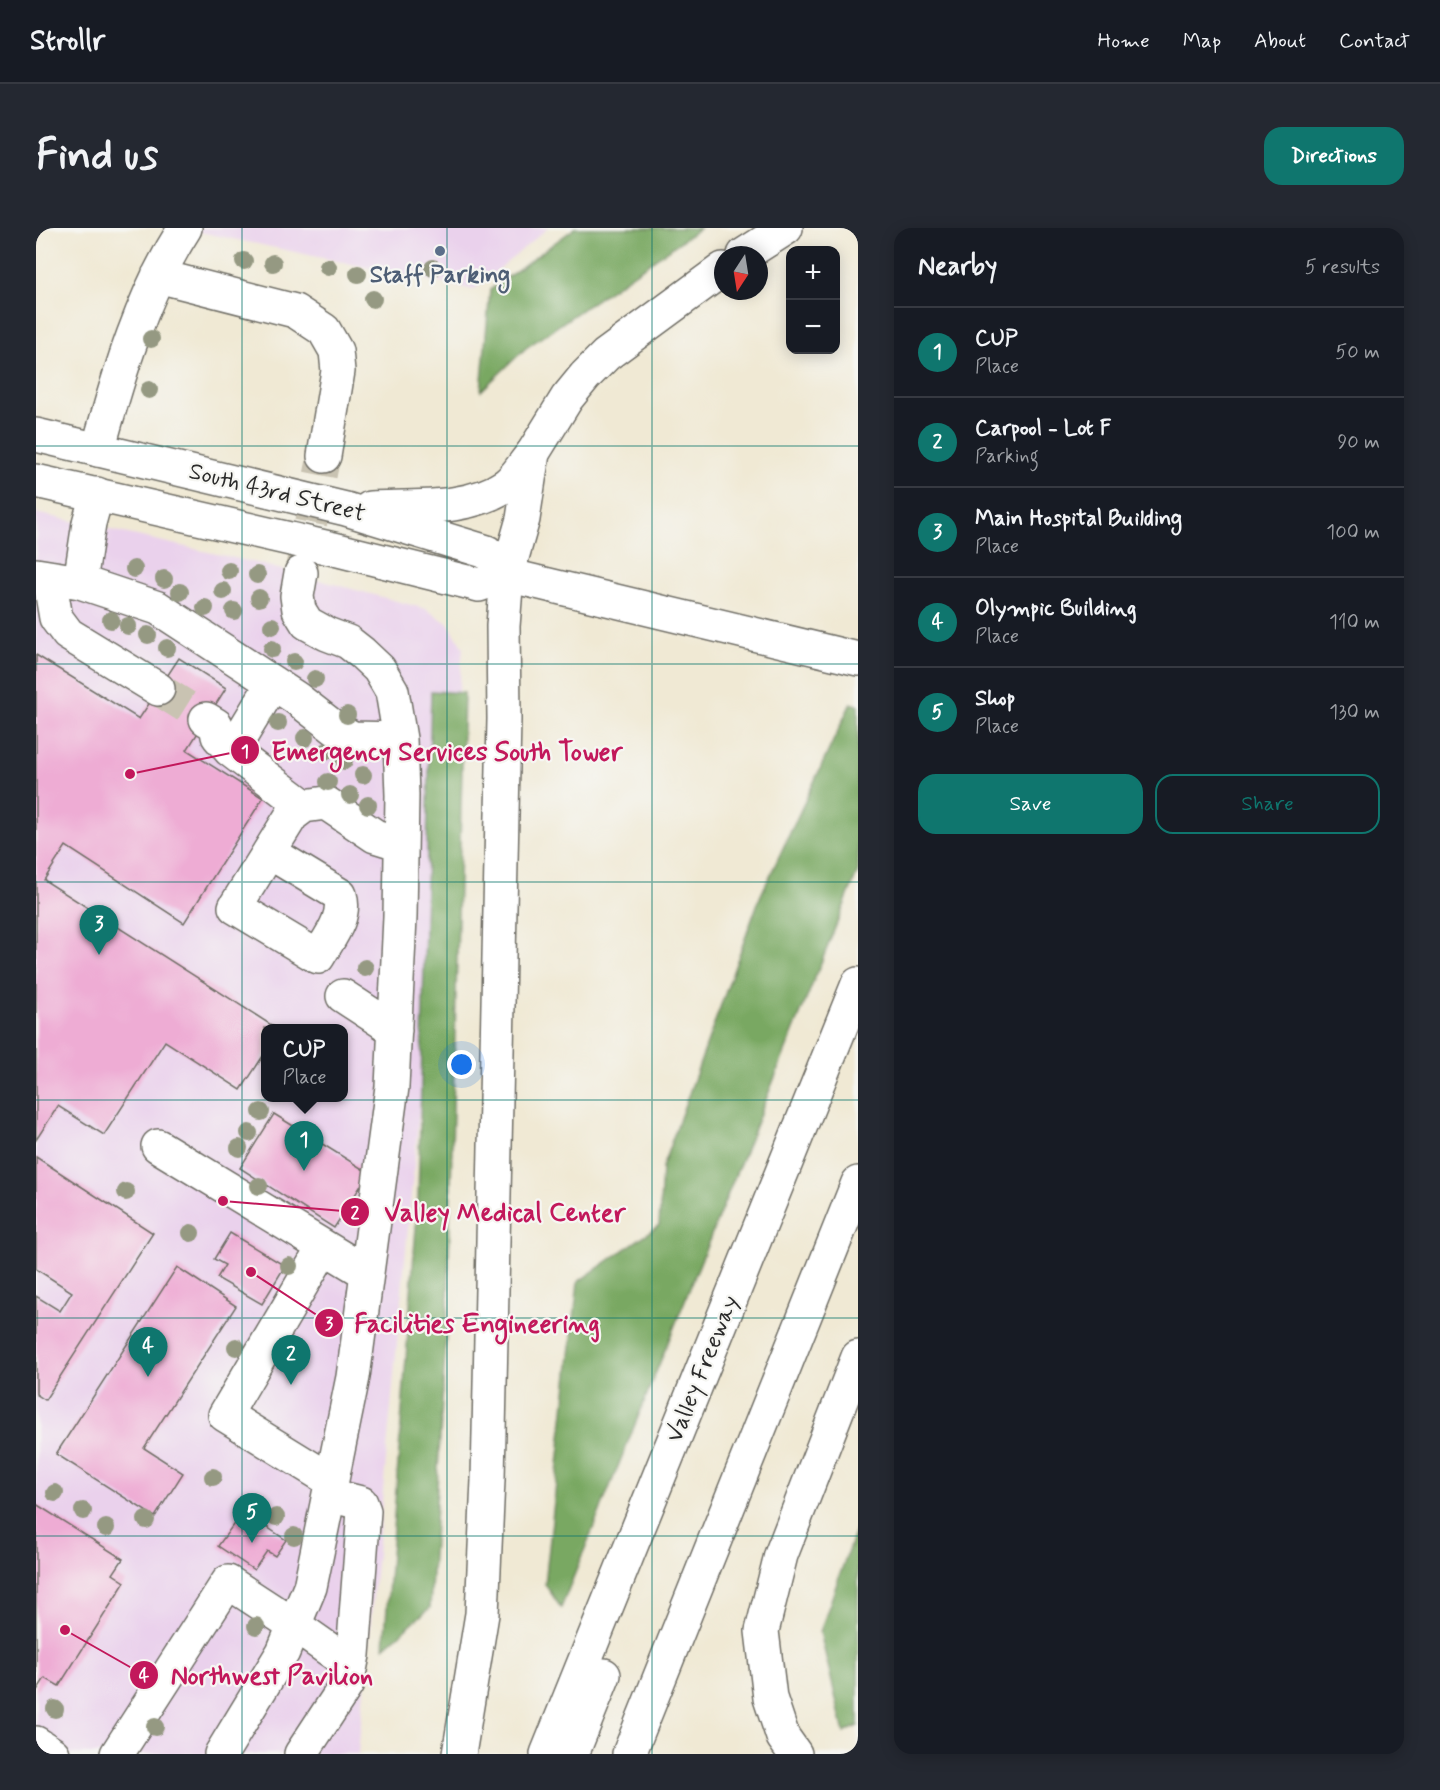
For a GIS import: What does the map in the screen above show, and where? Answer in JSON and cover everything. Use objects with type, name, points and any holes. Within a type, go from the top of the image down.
[{"type":"main road","points":[[98,450],[133,337],[158,276],[185,228]]},
{"type":"main road","points":[[758,246],[786,228]]},
{"type":"main road","points":[[158,276],[295,311],[324,330],[336,351],[338,371],[324,456]]},
{"type":"main road","points":[[346,509],[460,504],[506,485],[533,453],[567,398],[606,355],[714,276]]},
{"type":"main road","name":"South 43rd Street","points":[[36,435],[346,509],[487,552],[507,575],[479,585],[36,481]]},
{"type":"main road","points":[[459,1754],[482,1614],[488,1480],[504,718],[503,626],[507,575],[523,519],[533,453]]},
{"type":"main road","points":[[81,582],[89,523],[97,494]]},
{"type":"main road","points":[[221,1754],[283,1652],[310,1587],[352,1377],[392,1087],[401,844],[400,740],[392,691],[379,669],[348,642],[307,623],[299,610],[297,596],[301,573]]},
{"type":"main road","points":[[507,575],[858,659]]},
{"type":"main road","points":[[158,689],[68,634],[56,618],[42,576],[81,582],[158,608],[352,738],[400,740]]},
{"type":"main road","points":[[232,751],[273,683]]},
{"type":"main road","points":[[206,719],[216,725],[218,736],[232,751],[304,806]]},
{"type":"main road","points":[[269,852],[292,815],[304,806],[326,803],[375,836],[401,844]]},
{"type":"main road","name":"Valley Freeway","points":[[547,1754],[858,984]]},
{"type":"main road","points":[[343,996],[395,1030]]},
{"type":"main road","points":[[572,1754],[858,1041]]},
{"type":"main road","points":[[158,1146],[367,1273]]},
{"type":"main road","points":[[629,1754],[858,1183]]},
{"type":"main road","points":[[302,1754],[347,1684],[351,1665],[364,1511],[361,1503],[330,1488],[225,1415],[324,1247]]},
{"type":"main road","points":[[795,1754],[783,1737],[770,1698],[762,1630],[781,1555],[858,1357]]},
{"type":"main road","points":[[117,1754],[228,1582],[351,1665]]},
{"type":"main road","points":[[36,1743],[53,1754]]},
{"type":"shaded area","points":[[181,228],[548,228],[474,290]]},
{"type":"shaded area","points":[[36,513],[256,563],[426,609],[449,624],[463,648],[358,1754],[36,1754]]},
{"type":"green space","points":[[575,228],[700,228],[526,348],[481,391],[490,290]]},
{"type":"green space","points":[[431,691],[464,693],[448,1300],[430,1608],[384,1647],[418,1201]]},
{"type":"green space","points":[[851,703],[858,705],[858,871],[561,1608],[545,1584],[578,1282],[659,1225],[662,1168],[760,897]]},
{"type":"green space","points":[[858,1522],[858,1726],[844,1733],[820,1632]]},
{"type":"building","points":[[36,655],[139,719],[179,658],[226,688],[187,750],[263,798],[184,923],[66,846],[44,880],[270,1024],[261,1024],[261,1059],[241,1090],[165,1041],[104,1135],[58,1106],[36,1140]]},
{"type":"building","points":[[274,1114],[369,1173],[334,1228],[240,1168]]},
{"type":"building","points":[[36,1157],[153,1233],[45,1400],[36,1394],[36,1296],[60,1311],[72,1292],[36,1269]]},
{"type":"building","points":[[230,1233],[285,1266],[262,1304],[217,1278],[225,1265],[214,1259]]},
{"type":"building","points":[[177,1267],[236,1306],[144,1448],[183,1473],[155,1517],[56,1454]]},
{"type":"building","points":[[36,1504],[123,1559],[113,1574],[125,1582],[59,1686],[45,1678],[36,1692]]},
{"type":"building","points":[[243,1511],[286,1540],[275,1556],[267,1551],[254,1570],[218,1546]]},
{"type":"tunnel","points":[[301,571],[324,456]]},
{"type":"tunnel","points":[[158,689],[206,719]]},
{"type":"place","name":"Staff Parking","points":[[440,251]]},
{"type":"place","name":"Emergency Services South Tower","points":[[130,774]]},
{"type":"place","name":"Main Hospital Building","points":[[99,955]]},
{"type":"place","name":"CUP","points":[[304,1171]]},
{"type":"place","name":"Valley Medical Center","points":[[223,1201]]},
{"type":"place","name":"Facilities Engineering","points":[[251,1272]]},
{"type":"place","name":"Olympic Building","points":[[148,1377]]},
{"type":"place","name":"Carpool - Lot F","points":[[291,1385]]},
{"type":"place","name":"Shop","points":[[252,1543]]},
{"type":"place","name":"Northwest Pavilion","points":[[65,1630]]}]
